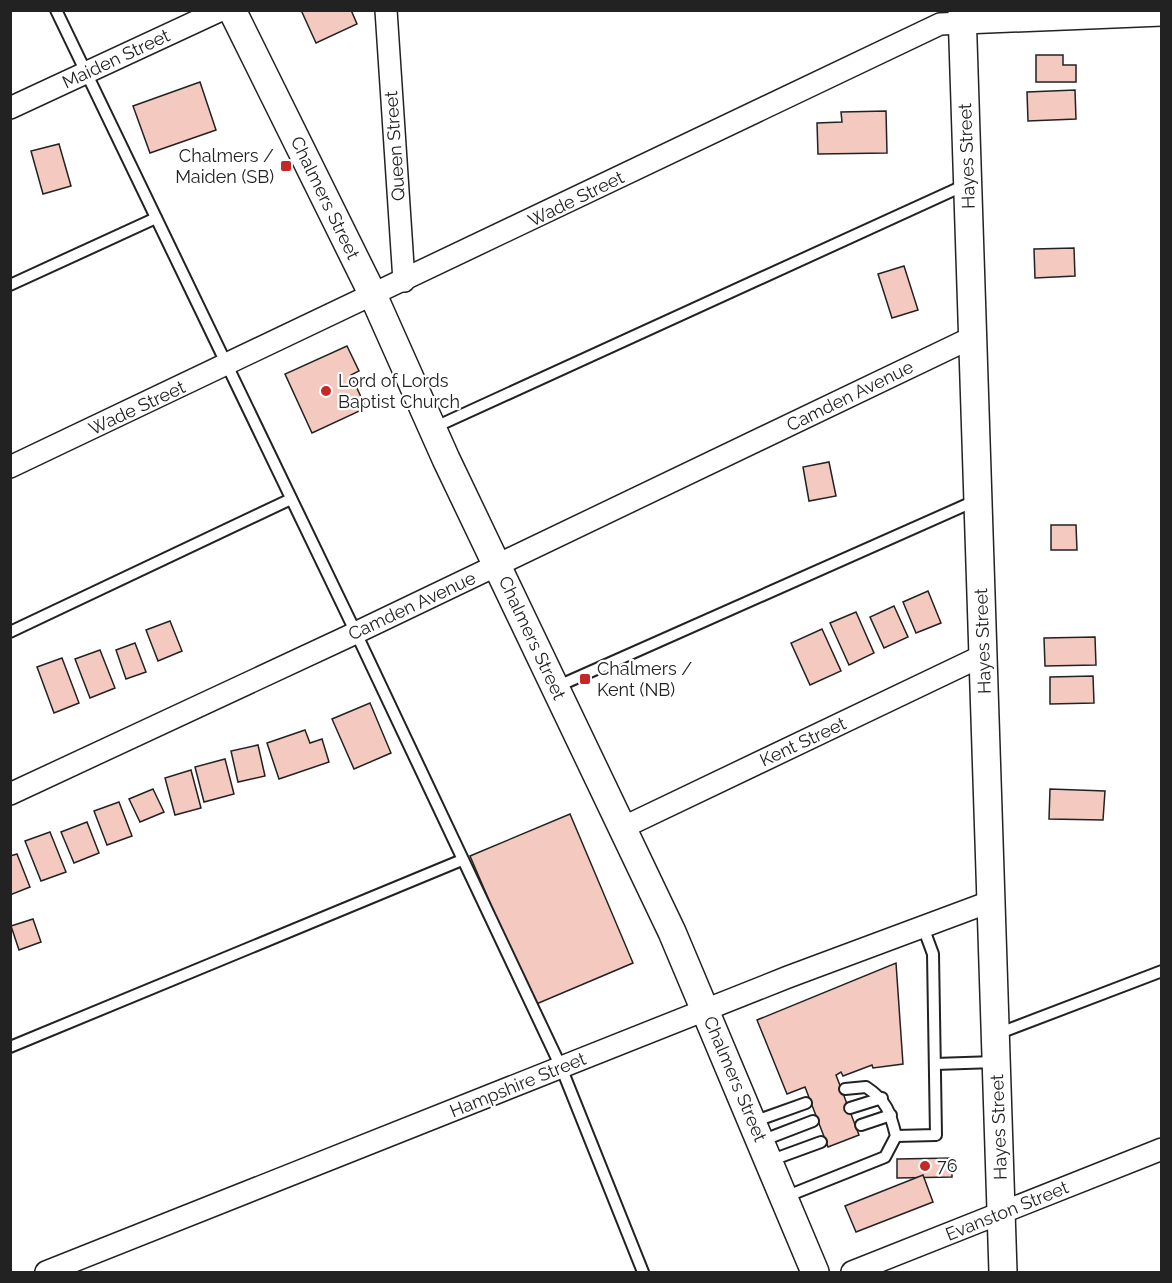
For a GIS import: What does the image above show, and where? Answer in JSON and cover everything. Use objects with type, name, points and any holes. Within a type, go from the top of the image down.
[{"type":"street","name":"Maiden Street","points":[[10,108],[221,10]]},
{"type":"street","name":"Chalmers Street","points":[[232,10],[373,295],[497,566],[672,932],[815,1272]]},
{"type":"street","name":"Queen Street","points":[[386,10],[405,281]]},
{"type":"street","name":"Wade Street","points":[[10,466],[227,366],[940,24],[963,17],[1161,15]]},
{"type":"street","name":"Hayes Street","points":[[963,17],[1004,1272]]},
{"type":"street","name":"Camden Avenue","points":[[10,794],[356,633],[973,337]]},
{"type":"street","name":"Kent Street","points":[[622,828],[984,656]]},
{"type":"street","name":"Hampshire Street","points":[[46,1272],[705,1010],[992,901]]},
{"type":"street","name":"Evanston Street","points":[[852,1272],[1161,1149]]},
{"type":"lane","points":[[56,10],[356,633],[561,1067],[643,1272]]},
{"type":"lane","points":[[433,428],[968,184]]},
{"type":"lane","points":[[10,285],[156,218]]},
{"type":"lane","points":[[10,632],[291,499]]},
{"type":"lane","points":[[555,688],[978,500]]},
{"type":"lane","points":[[10,1047],[462,860]]},
{"type":"lane","points":[[896,1136],[936,1135],[933,954],[923,927]]},
{"type":"lane","points":[[996,1035],[1161,971]]},
{"type":"lane","points":[[935,1064],[997,1062]]},
{"type":"lane","points":[[785,1197],[885,1157],[896,1136],[891,1115],[882,1098],[867,1087],[845,1089]]},
{"type":"lane","points":[[850,1108],[882,1098]]},
{"type":"lane","points":[[761,1141],[806,1103]]},
{"type":"lane","points":[[861,1125],[891,1115]]},
{"type":"lane","points":[[761,1141],[813,1121]]},
{"type":"lane","points":[[761,1141],[821,1142]]},
{"type":"building","points":[[301,10],[351,10],[357,24],[316,43]]},
{"type":"building","points":[[1036,55],[1063,55],[1063,65],[1076,65],[1076,82],[1036,82]]},
{"type":"building","points":[[200,82],[216,130],[150,153],[133,106]]},
{"type":"building","points":[[1075,90],[1076,119],[1028,121],[1027,92]]},
{"type":"building","points":[[886,111],[887,153],[818,154],[817,123],[842,122],[841,112]]},
{"type":"building","points":[[59,144],[71,186],[43,194],[31,151]]},
{"type":"building","points":[[1074,248],[1075,276],[1035,278],[1034,249]]},
{"type":"building","points":[[904,266],[918,310],[892,318],[878,274]]},
{"type":"building","name":"Lord of Lords Baptist Church","points":[[347,346],[359,371],[351,375],[366,408],[312,433],[285,374]]},
{"type":"building","points":[[829,462],[836,496],[809,501],[803,467]]},
{"type":"building","points":[[1051,525],[1076,525],[1077,550],[1051,550]]},
{"type":"building","points":[[928,591],[941,623],[916,633],[903,602]]},
{"type":"building","points":[[894,606],[908,637],[884,648],[870,617]]},
{"type":"building","points":[[856,612],[874,653],[849,665],[830,623]]},
{"type":"building","points":[[170,621],[182,651],[158,661],[146,630]]},
{"type":"building","points":[[822,629],[841,671],[810,685],[791,643]]},
{"type":"building","points":[[1095,637],[1096,665],[1045,666],[1044,638]]},
{"type":"building","points":[[135,643],[146,672],[126,679],[116,650]]},
{"type":"building","points":[[100,650],[115,688],[90,698],[75,659]]},
{"type":"building","points":[[62,658],[79,703],[54,713],[37,667]]},
{"type":"building","points":[[1093,676],[1094,703],[1050,704],[1050,677]]},
{"type":"building","points":[[370,703],[391,753],[354,769],[332,719]]},
{"type":"building","points":[[305,730],[310,743],[322,739],[329,762],[279,779],[267,743]]},
{"type":"building","points":[[258,745],[265,776],[238,782],[231,751]]},
{"type":"building","points":[[225,759],[234,794],[204,802],[195,767]]},
{"type":"building","points":[[191,770],[201,808],[175,815],[165,778]]},
{"type":"building","points":[[153,789],[164,812],[140,822],[129,799]]},
{"type":"building","points":[[1050,789],[1105,791],[1103,820],[1049,819]]},
{"type":"building","points":[[119,802],[132,836],[107,845],[94,811]]},
{"type":"building","points":[[570,814],[633,963],[534,1005],[470,856]]},
{"type":"building","points":[[87,822],[99,853],[74,863],[61,832]]},
{"type":"building","points":[[50,832],[66,872],[41,881],[25,841]]},
{"type":"building","points":[[17,854],[30,887],[10,895],[10,856]]},
{"type":"building","points":[[33,919],[41,942],[19,950],[11,926]]},
{"type":"building","points":[[896,963],[903,1064],[873,1068],[872,1065],[843,1076],[841,1072],[836,1075],[859,1135],[828,1147],[805,1087],[787,1094],[757,1020]]},
{"type":"building","points":[[952,1158],[952,1177],[897,1178],[897,1159]]},
{"type":"building","points":[[923,1175],[933,1202],[856,1232],[845,1206]]},
{"type":"place","name":"Chalmers / Maiden (SB)","points":[[286,166]]},
{"type":"place","name":"Lord of Lords Baptist Church","points":[[326,391]]},
{"type":"place","name":"Chalmers / Kent (NB)","points":[[585,679]]},
{"type":"place","name":"76","points":[[925,1166]]}]
